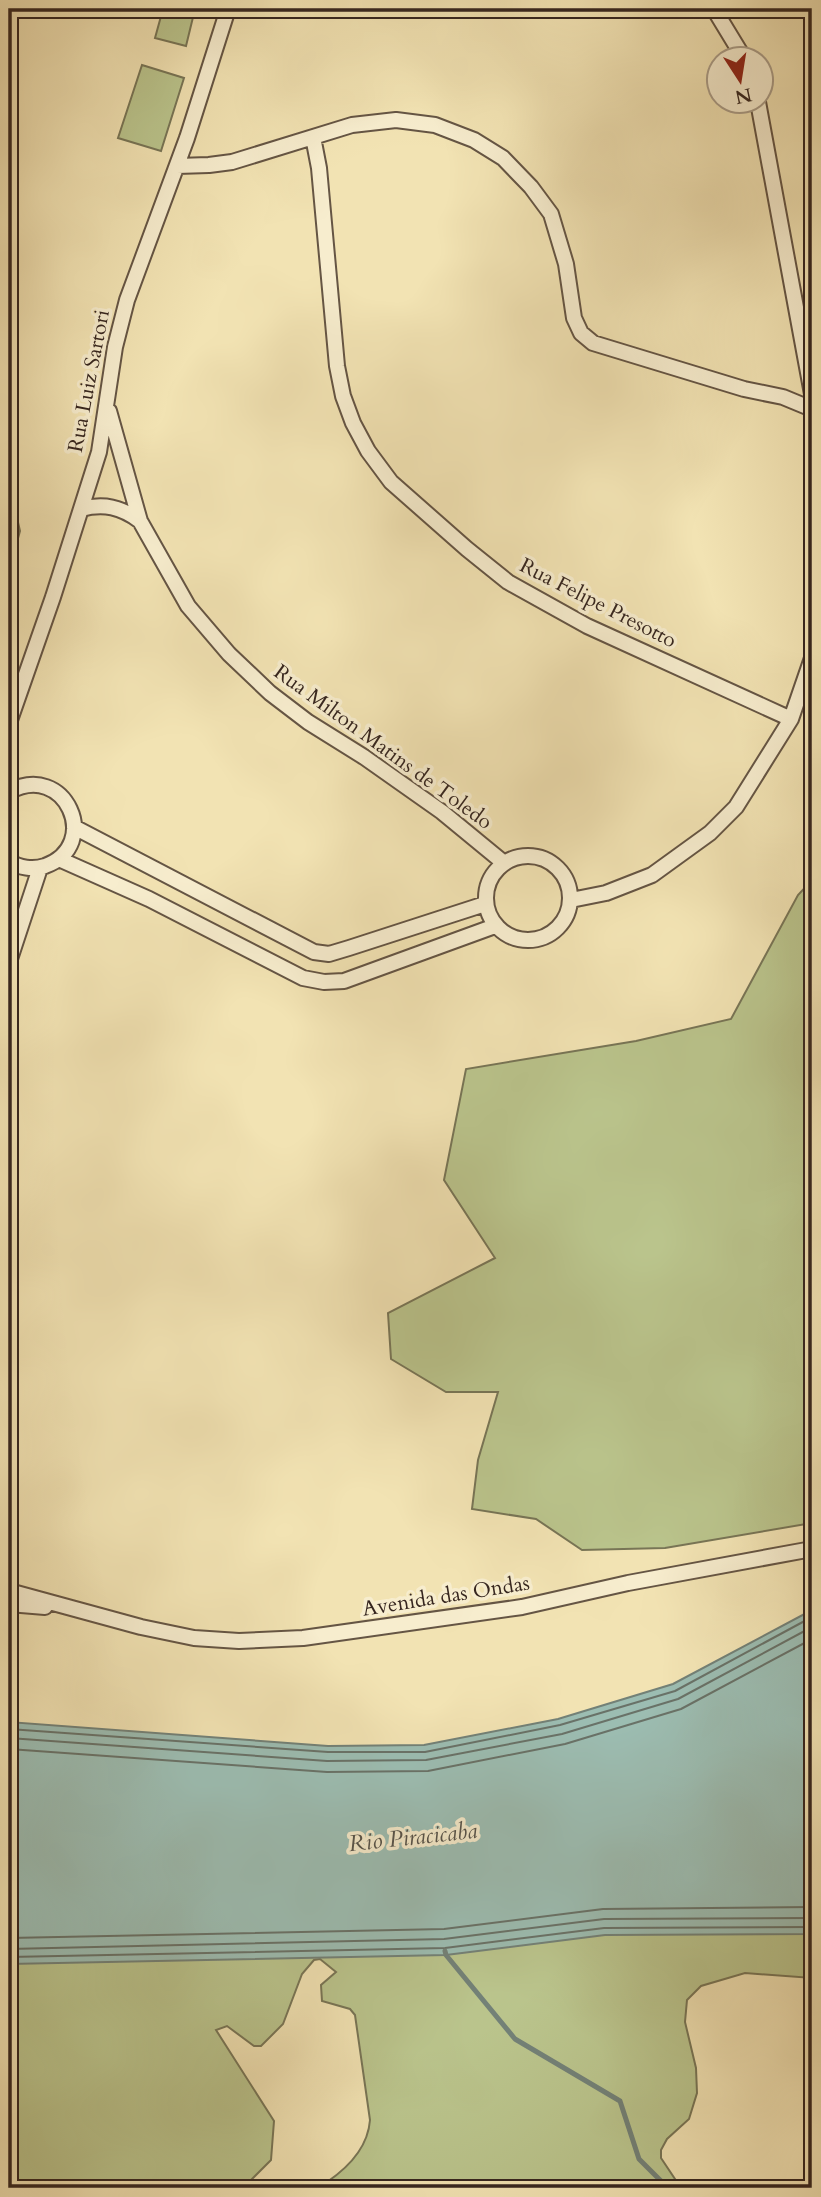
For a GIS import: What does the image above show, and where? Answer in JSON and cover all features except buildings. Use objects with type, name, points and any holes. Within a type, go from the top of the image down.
[{"type":"street","name":"Rua Luiz Sartori","points":[[9,723],[99,452],[115,347],[127,300],[177,166],[228,9]]},
{"type":"street","points":[[714,9],[736,46]]},
{"type":"street","points":[[761,116],[812,394]]},
{"type":"street","points":[[177,166],[232,162],[352,125],[396,120],[435,125],[474,140],[503,159],[531,187],[551,214],[566,264],[575,318],[581,333],[593,343],[744,389],[783,397],[812,409]]},
{"type":"street","name":"Rua Felipe Presotto","points":[[313,137],[319,168],[337,366],[343,396],[368,451],[391,482],[508,582],[587,626],[790,719]]},
{"type":"street","name":"Rua Milton Matins de Toledo","points":[[107,405],[140,520],[188,606],[229,654],[270,693],[308,722],[364,757],[442,812],[504,863]]},
{"type":"street","points":[[81,509],[107,505],[127,511],[140,520]]},
{"type":"street","points":[[571,900],[606,893],[652,876],[710,833],[736,807],[790,719],[812,658]]},
{"type":"street","points":[[9,788],[23,785],[49,788],[61,795],[74,818],[70,845],[59,859],[40,867],[27,868],[15,865],[9,860]]},
{"type":"street","points":[[74,827],[314,952],[329,954],[485,904]]},
{"type":"street","points":[[529,856],[543,858],[563,874],[569,886],[571,900],[562,924],[553,933],[529,941],[516,939],[495,926],[485,904],[485,892],[489,881],[504,863],[516,857],[529,856]]},
{"type":"street","points":[[59,859],[149,899],[303,978],[324,982],[344,981],[495,926]]},
{"type":"street","points":[[9,962],[40,867]]},
{"type":"street","name":"Avenida das Ondas","points":[[9,1591],[141,1627],[194,1637],[239,1640],[303,1638],[522,1607],[628,1583],[812,1549]]},
{"type":"street","name":"Avenida das Ondas","points":[[9,1604],[85,1611]]},
{"type":"green space","points":[[163,9],[195,9],[186,46],[155,38]]},
{"type":"green space","points":[[142,65],[184,78],[161,151],[118,138]]},
{"type":"green space","points":[[9,483],[20,531],[9,571]]},
{"type":"green space","points":[[812,880],[812,1523],[665,1548],[582,1550],[536,1519],[472,1509],[478,1460],[498,1392],[446,1392],[391,1359],[388,1313],[495,1258],[444,1180],[466,1069],[636,1041],[731,1019],[798,895]]},
{"type":"green space","points":[[812,1886],[812,1978],[745,1973],[701,1986],[687,2000],[685,2022],[696,2068],[697,2093],[689,2119],[667,2139],[661,2150],[661,2158],[681,2188],[329,2188],[327,2182],[350,2163],[361,2148],[370,2120],[355,2015],[350,2009],[322,2001],[321,1985],[336,1972],[320,1959],[314,1960],[302,1974],[283,2024],[261,2046],[254,2046],[227,2026],[216,2030],[274,2121],[271,2160],[251,2180],[266,2188],[9,2188],[9,1904]]},
{"type":"water","name":"Rio Piracicaba","points":[[812,1610],[812,1934],[605,1935],[446,1955],[9,1964],[9,1722],[328,1746],[424,1745],[558,1719],[673,1684]]},
{"type":"waterway","points":[[445,1951],[515,2039],[620,2101],[639,2159],[668,2188]]}]
